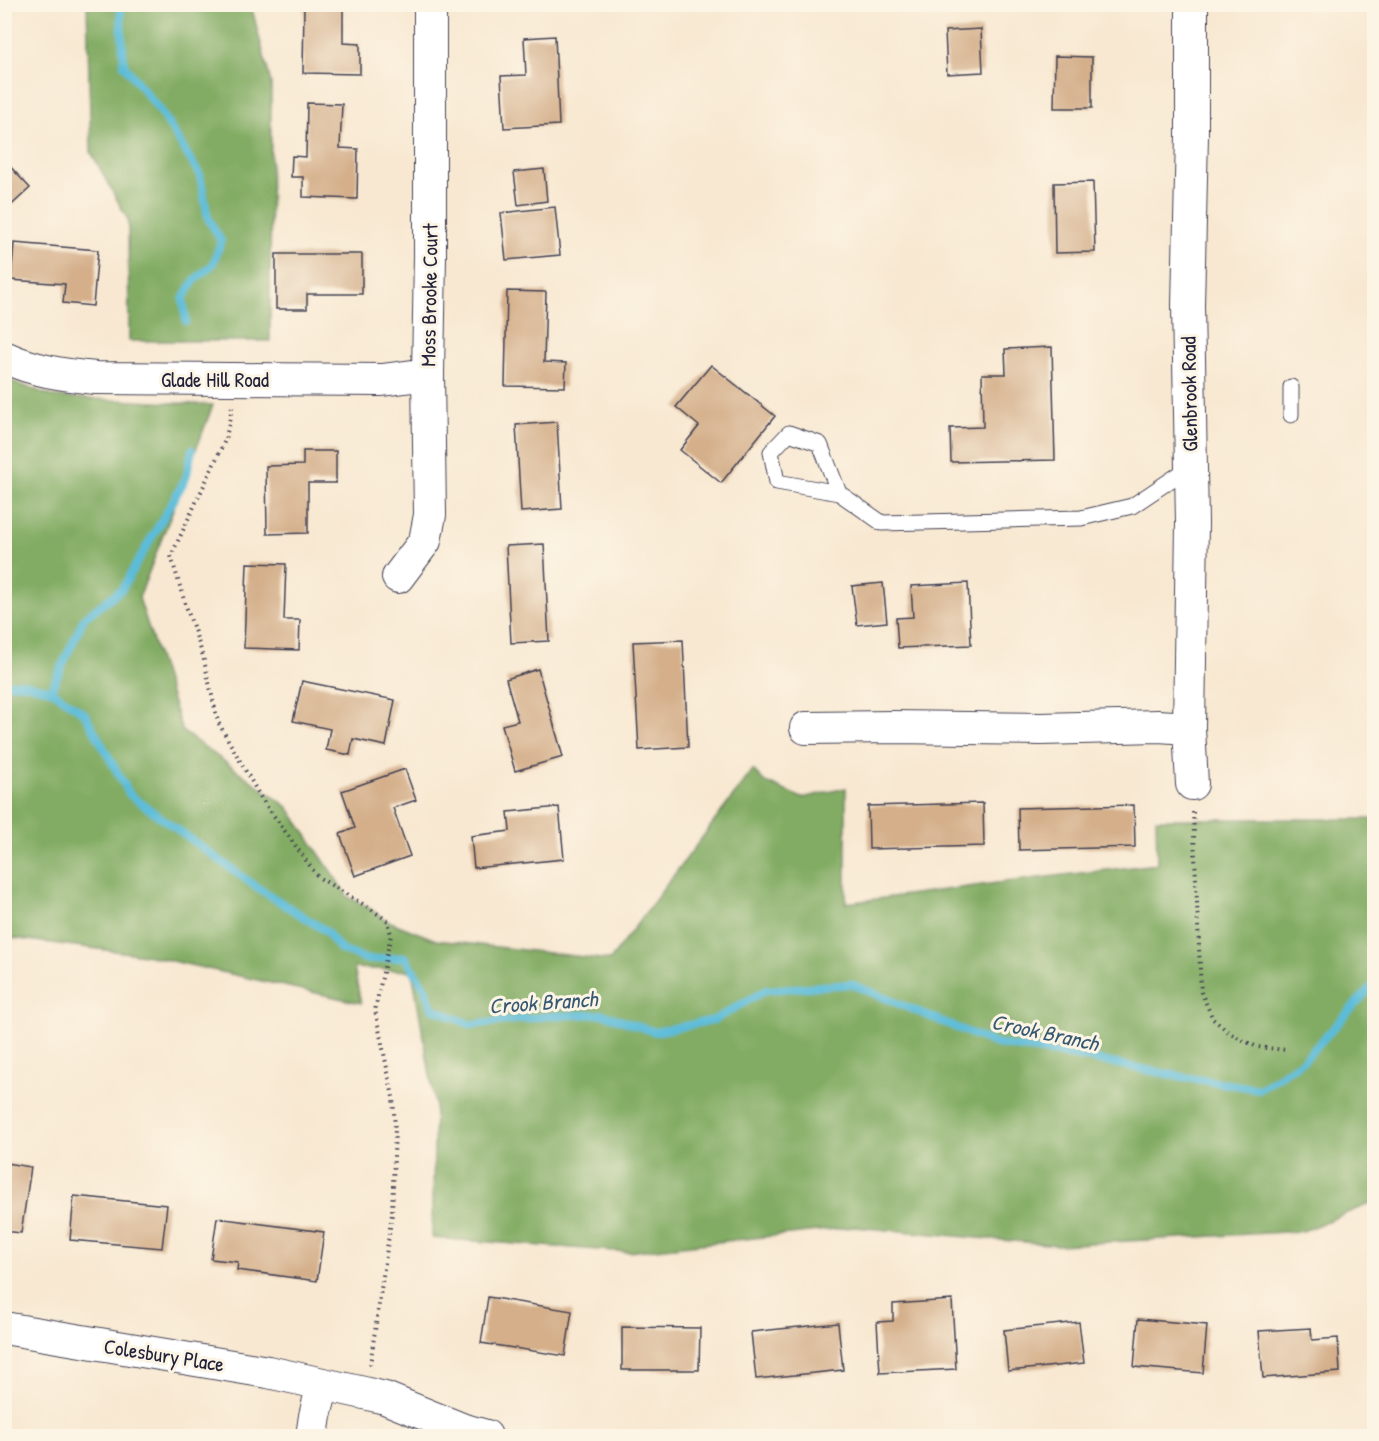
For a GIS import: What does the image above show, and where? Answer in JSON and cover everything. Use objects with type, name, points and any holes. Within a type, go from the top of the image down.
[{"type":"street","name":"Moss Brooke Court","points":[[398,577],[425,541],[430,515],[428,374],[430,4]]},
{"type":"street","name":"Glenbrook Road","points":[[1192,4],[1188,305],[1191,533],[1189,728],[1192,784]]},
{"type":"street","name":"Glade Hill Road","points":[[4,357],[39,370],[96,378],[382,380],[428,374]]},
{"type":"street","points":[[806,728],[1041,729],[1158,726],[1189,728]]},
{"type":"street","name":"Colesbury Place","points":[[4,1328],[268,1372],[364,1393],[385,1398],[486,1437]]},
{"type":"street","points":[[312,1437],[323,1384]]},
{"type":"lane","points":[[1291,387],[1291,415]]},
{"type":"lane","points":[[839,493],[820,444],[789,433],[771,452],[777,482],[839,493],[882,523],[1080,518],[1132,506],[1190,467]]},
{"type":"path","points":[[232,379],[232,407],[226,438],[171,556],[203,656],[218,722],[261,798],[318,877],[388,921],[391,935],[375,1010],[393,1097],[395,1128],[392,1214],[376,1328],[364,1393]]},
{"type":"path","points":[[1192,784],[1201,992],[1213,1019],[1231,1034],[1257,1047],[1287,1050]]},
{"type":"green space","points":[[87,5],[251,5],[271,83],[270,341],[129,341],[128,220],[91,152]]},
{"type":"green space","points":[[5,379],[55,397],[213,405],[139,598],[182,731],[288,807],[348,897],[388,921],[436,940],[610,960],[753,770],[765,782],[802,798],[846,788],[846,903],[1157,864],[1156,819],[1374,819],[1374,1202],[1303,1231],[1058,1245],[854,1227],[628,1252],[432,1238],[435,1104],[412,971],[354,968],[361,1003],[145,955],[5,937]]},
{"type":"building","points":[[304,5],[343,5],[343,43],[360,44],[360,74],[303,73]]},
{"type":"building","points":[[981,29],[983,72],[947,74],[945,31]]},
{"type":"building","points":[[555,36],[559,125],[504,128],[501,76],[526,75],[524,38]]},
{"type":"building","points":[[1055,56],[1092,57],[1092,108],[1054,108]]},
{"type":"building","points":[[307,103],[342,104],[340,148],[358,149],[357,199],[303,197],[303,177],[291,177],[292,156],[306,157]]},
{"type":"building","points":[[4,160],[30,188],[4,212]]},
{"type":"building","points":[[544,169],[547,201],[518,205],[514,172]]},
{"type":"building","points":[[1093,182],[1095,252],[1055,253],[1054,183]]},
{"type":"building","points":[[555,207],[560,255],[506,260],[501,213]]},
{"type":"building","points":[[14,243],[98,250],[93,306],[63,303],[65,284],[11,280]]},
{"type":"building","points":[[276,254],[362,254],[362,294],[307,294],[307,309],[276,309]]},
{"type":"building","points":[[507,291],[546,292],[544,362],[566,363],[565,387],[505,386]]},
{"type":"building","points":[[1052,347],[1055,460],[951,462],[950,428],[983,427],[982,374],[1006,374],[1005,349]]},
{"type":"building","points":[[711,365],[775,416],[721,483],[680,450],[699,426],[676,407]]},
{"type":"building","points":[[557,422],[562,509],[521,512],[516,425]]},
{"type":"building","points":[[303,451],[336,451],[336,483],[308,483],[308,533],[267,534],[266,466],[303,465]]},
{"type":"building","points":[[544,544],[549,641],[511,643],[506,546]]},
{"type":"building","points":[[247,563],[286,564],[284,620],[300,620],[299,650],[244,648]]},
{"type":"building","points":[[883,583],[887,622],[857,625],[852,586]]},
{"type":"building","points":[[968,583],[971,645],[898,648],[896,618],[913,617],[911,586]]},
{"type":"building","points":[[683,640],[688,747],[639,750],[633,642]]},
{"type":"building","points":[[538,669],[563,757],[515,771],[502,725],[518,721],[506,679]]},
{"type":"building","points":[[302,681],[395,700],[386,746],[353,739],[350,755],[326,750],[330,729],[293,721]]},
{"type":"building","points":[[405,769],[416,800],[393,808],[410,856],[355,876],[340,834],[355,828],[342,791]]},
{"type":"building","points":[[983,803],[984,846],[869,849],[868,806]]},
{"type":"building","points":[[1134,805],[1135,847],[1019,850],[1018,808]]},
{"type":"building","points":[[559,807],[564,859],[474,868],[471,836],[510,831],[508,812]]},
{"type":"building","points":[[6,1163],[31,1167],[21,1233],[4,1231]]},
{"type":"building","points":[[74,1196],[167,1205],[162,1248],[70,1240]]},
{"type":"building","points":[[217,1218],[324,1232],[317,1281],[237,1270],[238,1262],[211,1259]]},
{"type":"building","points":[[488,1297],[572,1311],[565,1356],[481,1343]]},
{"type":"building","points":[[952,1300],[956,1369],[880,1373],[877,1322],[893,1321],[893,1304]]},
{"type":"building","points":[[1138,1319],[1207,1325],[1203,1373],[1134,1367]]},
{"type":"building","points":[[1079,1322],[1084,1363],[1008,1371],[1004,1330]]},
{"type":"building","points":[[838,1323],[843,1370],[756,1379],[751,1332]]},
{"type":"building","points":[[622,1327],[700,1328],[699,1370],[622,1370]]},
{"type":"building","points":[[1311,1328],[1312,1340],[1338,1338],[1340,1372],[1263,1378],[1259,1331]]},
{"type":"building","points":[[4,1431],[27,1435],[27,1436],[4,1436]]},
{"type":"waterway","points":[[120,4],[124,65],[160,111],[200,175],[208,218],[221,241],[213,264],[194,281],[183,299],[186,321]]},
{"type":"waterway","points":[[51,690],[84,618],[122,589],[186,478],[192,450]]},
{"type":"waterway","name":"Crook Branch","points":[[4,685],[20,683],[51,690],[85,714],[130,795],[255,886],[326,931],[341,950],[368,960],[405,957],[426,990],[432,1008],[471,1025],[550,1016],[603,1014],[655,1032],[714,1020],[766,990],[851,984],[996,1044],[1260,1089],[1304,1060],[1374,984]]}]
